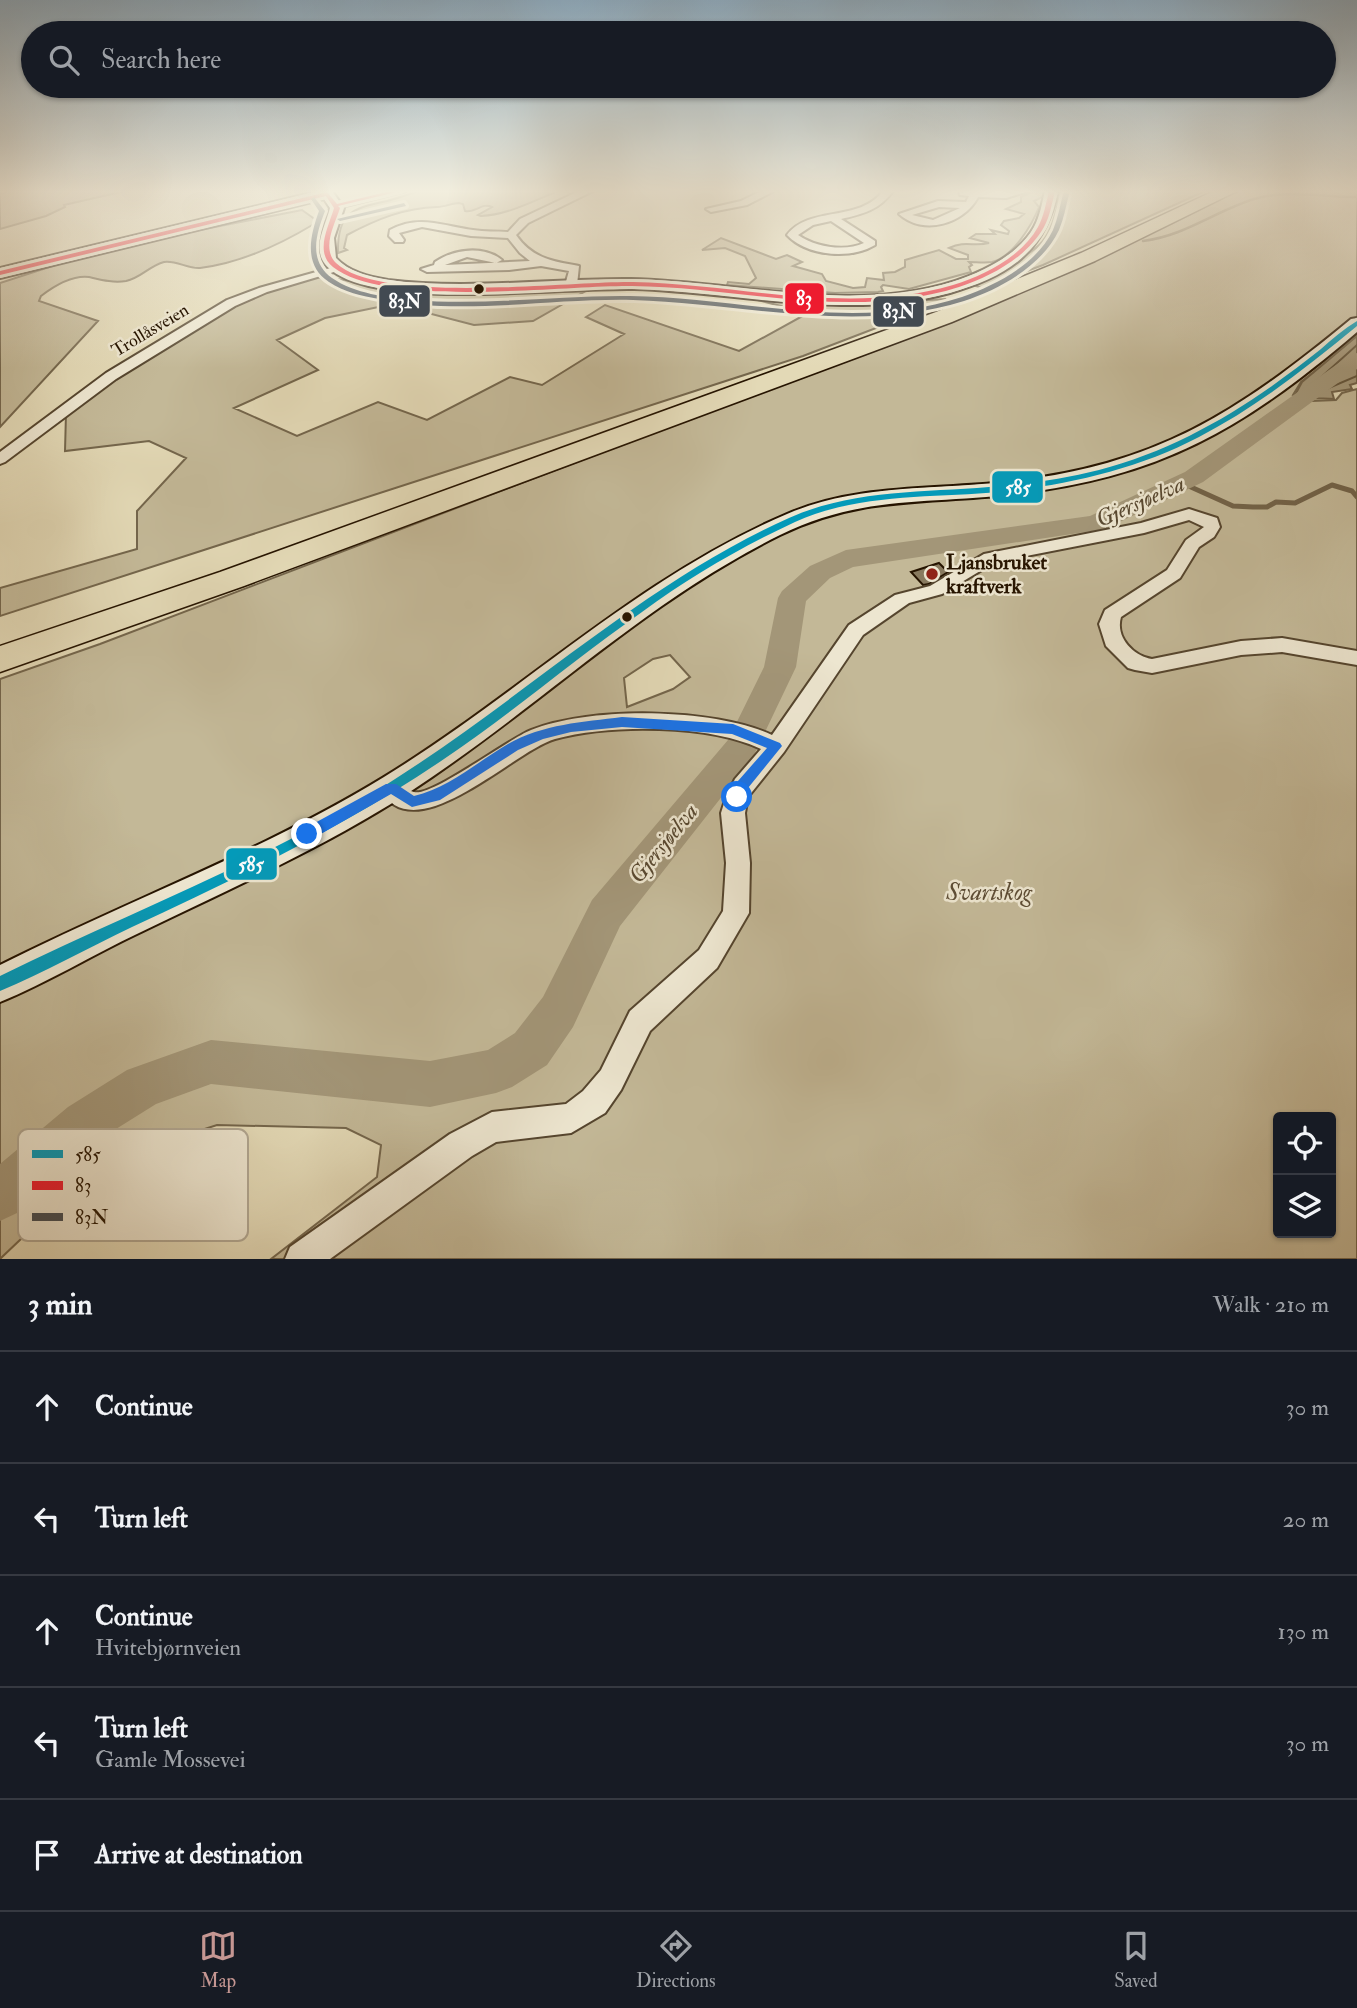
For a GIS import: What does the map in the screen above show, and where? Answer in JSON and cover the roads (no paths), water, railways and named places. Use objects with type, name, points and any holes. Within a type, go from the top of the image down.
[{"type":"highway","points":[[0,638],[454,485],[875,338],[1045,271],[1091,250]]},
{"type":"highway","points":[[0,659],[245,574],[932,322],[1102,250]]},
{"type":"main road","points":[[0,984],[307,834],[391,788]]},
{"type":"street","points":[[0,273],[91,250]]},
{"type":"street","points":[[325,250],[328,258],[338,269],[373,282],[412,287],[675,286],[855,299],[894,298],[932,292],[981,275],[1021,250]]},
{"type":"street","points":[[523,250],[538,262]]},
{"type":"street","points":[[838,250],[859,250]]},
{"type":"street","points":[[432,269],[501,267],[538,262],[569,268],[564,285]]},
{"type":"street","name":"Trollåsveien","points":[[0,459],[110,376],[231,303],[263,290],[338,269]]},
{"type":"street","points":[[767,742],[733,729],[622,722],[571,727],[540,735],[514,747],[449,789],[423,801],[403,798],[391,788],[480,728],[617,623],[690,576],[782,525],[813,512],[861,499],[1042,485],[1090,476],[1149,459],[1195,440],[1234,418],[1357,323]]},
{"type":"street","points":[[302,1259],[461,1145],[492,1127],[571,1118],[594,1102],[611,1080],[640,1021],[708,960],[736,913],[738,863],[733,813],[743,785],[767,742],[856,630],[902,598],[936,590],[990,558],[1144,528],[1189,514],[1211,522],[1208,533],[1192,544],[1174,574],[1112,614],[1109,624],[1116,646],[1135,663],[1152,666],[1241,648],[1282,645],[1357,658]]},
{"type":"water","points":[[1357,336],[1357,383],[1350,385],[1352,389],[1332,392],[1334,399],[1295,395],[1302,382]]},
{"type":"waterway","name":"Gjersjøelva","points":[[77,1129],[143,1086],[211,1062],[430,1084],[496,1071],[531,1049],[558,1012],[606,913],[741,748],[780,667],[792,598],[820,572],[846,559],[1096,523],[1194,477],[1357,359]]},
{"type":"waterway","points":[[1182,483],[1233,506],[1267,507],[1276,502],[1295,503],[1332,485],[1352,491],[1357,497]]},
{"type":"waterway","name":"Gjersjøelva","points":[[0,1196],[18,1180]]},
{"type":"place","name":"Ljansbruket kraftverk","points":[[932,574]]},
{"type":"park label","name":"Svartskog","points":[[989,892]]}]
